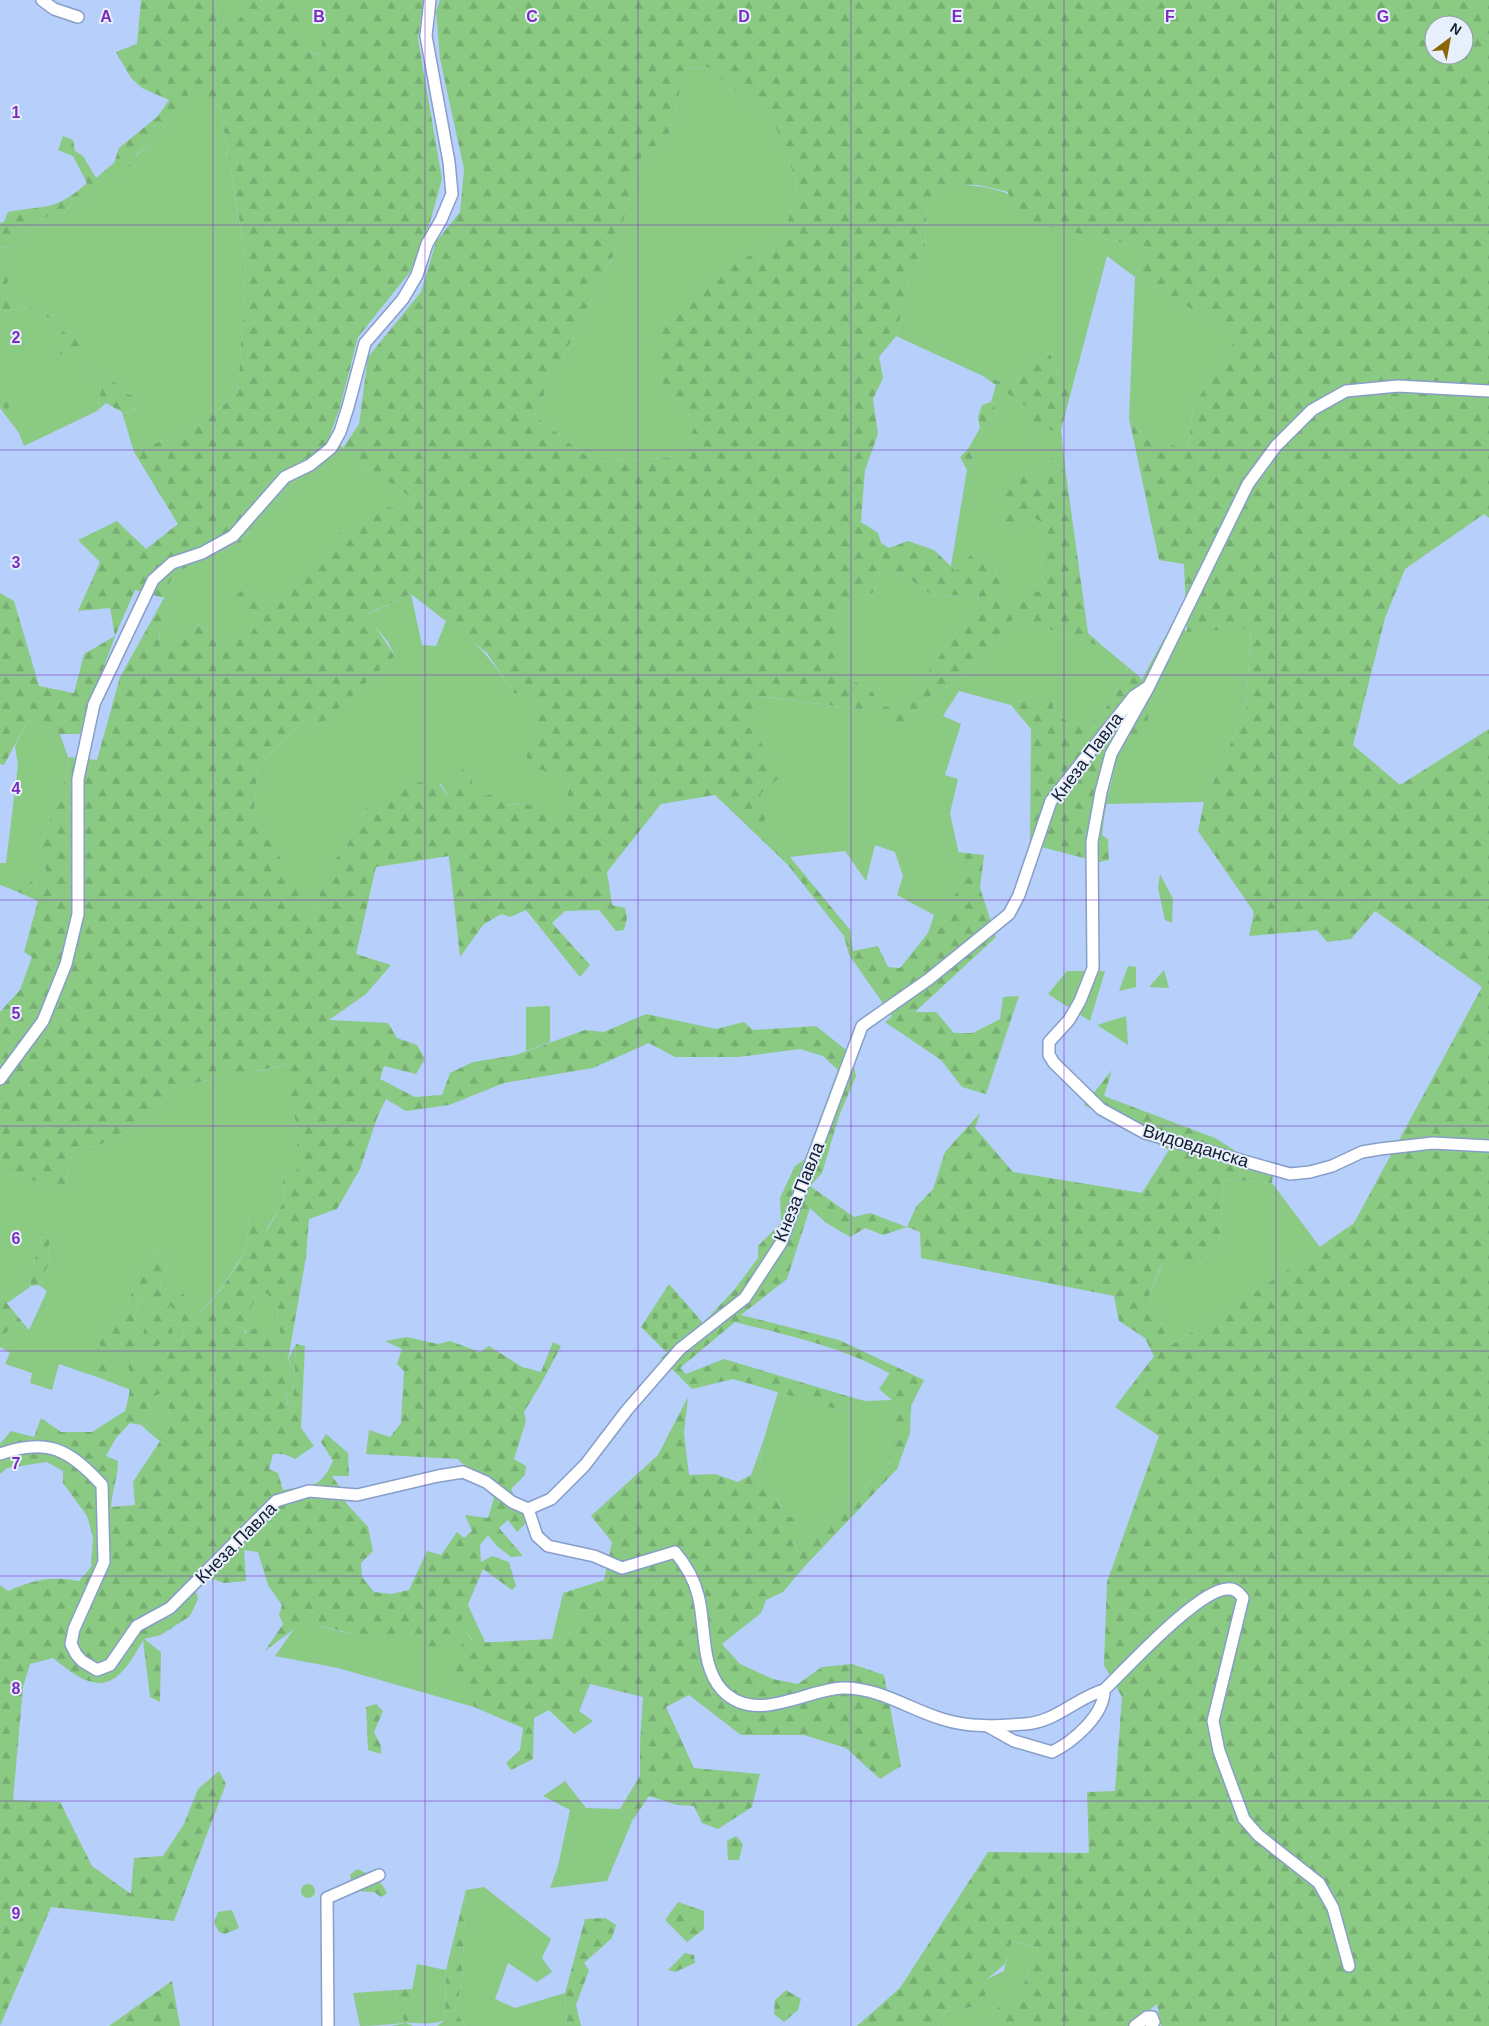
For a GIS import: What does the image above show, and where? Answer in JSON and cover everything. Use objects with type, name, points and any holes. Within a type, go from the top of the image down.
[{"type":"street","points":[[42,0],[54,9],[78,16]]},
{"type":"street","points":[[0,1080],[43,1021],[66,964],[78,914],[78,779],[94,704],[135,615],[153,580],[172,563],[202,553],[233,536],[285,478],[310,465],[331,448],[340,432],[365,343],[404,299],[417,275],[427,244],[441,220],[452,194],[449,162],[426,36],[430,0]]},
{"type":"street","name":"Кнеза Павла","points":[[0,1454],[21,1446],[55,1448],[80,1462],[102,1485],[104,1562],[74,1629],[71,1644],[82,1661],[97,1670],[110,1665],[137,1626],[170,1608],[276,1501],[309,1491],[357,1495],[463,1472],[486,1482],[512,1502],[528,1509],[551,1499],[585,1465],[627,1410],[680,1349],[745,1298],[781,1243],[862,1026],[929,979],[1009,914],[1019,894],[1051,802],[1134,696],[1149,686],[1248,484],[1276,446],[1312,410],[1346,391],[1398,386],[1489,391]]},
{"type":"street","name":"Видовданска","points":[[1149,686],[1111,754],[1100,792],[1092,842],[1093,968],[1080,1001],[1069,1020],[1049,1042],[1049,1055],[1054,1063],[1101,1109],[1145,1132],[1290,1174],[1310,1172],[1332,1166],[1362,1152],[1380,1149],[1433,1143],[1489,1146]]},
{"type":"street","points":[[528,1509],[537,1536],[548,1546],[594,1556],[622,1568],[676,1552],[687,1566],[698,1596],[709,1665],[722,1689],[736,1700],[753,1704],[772,1704],[842,1688],[873,1692],[942,1719],[979,1727],[1028,1724],[1056,1716],[1093,1693],[1104,1690],[1189,1608],[1227,1589],[1237,1591],[1243,1598],[1213,1722],[1219,1751],[1244,1819],[1258,1835],[1319,1883],[1333,1908],[1349,1966]]},
{"type":"street","points":[[988,1726],[1014,1741],[1052,1752],[1074,1738],[1088,1722],[1104,1699],[1104,1690]]},
{"type":"street","points":[[328,2026],[327,1898],[379,1875]]},
{"type":"street","points":[[1135,2026],[1148,2017],[1152,2018],[1154,2022],[1151,2026]]},
{"type":"green space","points":[[141,0],[215,0],[219,24],[235,24],[247,10],[242,0],[260,0],[266,10],[285,1],[304,12],[304,50],[320,55],[329,6],[327,0],[424,0],[418,39],[442,179],[430,222],[410,272],[358,337],[340,407],[330,435],[343,448],[295,481],[241,542],[173,574],[164,598],[135,590],[115,636],[110,608],[78,611],[100,562],[78,540],[117,521],[146,549],[178,524],[134,452],[201,424],[238,393],[246,259],[220,107],[196,84],[156,138],[135,156],[132,164],[89,198],[73,203],[64,213],[48,216],[41,220],[28,230],[12,248],[0,247],[0,223],[4,222],[8,212],[58,203],[87,183],[73,156],[58,150],[63,136],[73,140],[75,151],[83,156],[96,178],[114,163],[119,148],[157,117],[169,100],[142,88],[131,78],[116,52],[137,44]]},
{"type":"green space","points":[[215,0],[242,0],[247,10],[236,24],[219,24]]},
{"type":"green space","points":[[260,0],[327,0],[329,6],[321,55],[304,50],[266,11]]},
{"type":"green space","points":[[440,0],[1489,0],[1489,518],[1484,514],[1405,569],[1385,618],[1353,745],[1400,785],[1489,729],[1489,2026],[1161,2026],[1157,2004],[1129,2026],[991,2026],[994,2011],[1022,1988],[1038,1948],[1012,1941],[1005,1964],[987,1979],[984,2005],[946,2011],[938,2026],[857,2026],[900,1988],[988,1852],[1089,1853],[1087,1792],[1115,1791],[1122,1697],[1104,1665],[1107,1582],[1159,1436],[1115,1407],[1154,1356],[1145,1338],[1119,1321],[1114,1296],[921,1258],[920,1232],[907,1227],[883,1235],[865,1228],[850,1237],[825,1222],[810,1208],[787,1279],[741,1315],[839,1340],[924,1380],[911,1406],[910,1433],[897,1469],[804,1567],[783,1592],[766,1600],[761,1613],[722,1644],[740,1664],[773,1679],[798,1684],[822,1667],[852,1664],[884,1675],[901,1766],[880,1779],[846,1748],[804,1735],[741,1735],[689,1695],[666,1707],[694,1768],[760,1774],[752,1807],[718,1829],[702,1823],[694,1806],[677,1805],[649,1796],[632,1821],[620,1809],[640,1776],[643,1697],[590,1684],[579,1711],[593,1721],[574,1734],[549,1710],[534,1718],[533,1759],[511,1770],[506,1763],[520,1750],[523,1728],[474,1707],[462,1679],[453,1666],[467,1633],[474,1643],[552,1639],[579,1630],[583,1621],[563,1593],[604,1580],[612,1542],[591,1516],[658,1455],[688,1397],[684,1433],[689,1475],[715,1474],[738,1482],[751,1475],[763,1442],[758,1480],[771,1486],[785,1516],[801,1519],[793,1542],[800,1554],[813,1526],[832,1518],[888,1465],[891,1425],[900,1406],[893,1400],[904,1382],[885,1371],[844,1352],[735,1322],[680,1368],[686,1374],[724,1359],[854,1398],[846,1412],[733,1379],[692,1389],[661,1358],[703,1323],[735,1289],[758,1258],[758,1246],[781,1223],[780,1198],[795,1166],[805,1159],[838,1070],[823,1056],[800,1049],[738,1057],[675,1057],[649,1043],[593,1068],[504,1083],[449,1105],[406,1111],[386,1099],[377,1118],[360,1169],[337,1209],[309,1219],[306,1257],[288,1360],[292,1368],[287,1380],[286,1392],[287,1404],[292,1416],[296,1344],[305,1346],[301,1428],[314,1446],[295,1459],[284,1454],[273,1454],[269,1469],[278,1473],[283,1490],[308,1486],[319,1482],[333,1461],[321,1442],[326,1434],[348,1453],[349,1476],[332,1476],[342,1490],[346,1503],[368,1527],[373,1551],[361,1563],[362,1577],[374,1592],[391,1594],[409,1590],[427,1551],[441,1555],[457,1532],[464,1538],[472,1531],[465,1515],[488,1518],[494,1498],[458,1459],[366,1454],[369,1430],[390,1437],[401,1423],[404,1371],[397,1364],[402,1349],[385,1341],[407,1337],[438,1344],[450,1341],[480,1352],[489,1346],[522,1367],[541,1372],[553,1342],[561,1346],[524,1412],[526,1421],[514,1459],[526,1466],[525,1475],[511,1489],[527,1522],[517,1532],[508,1520],[499,1528],[523,1556],[511,1557],[497,1546],[488,1535],[480,1545],[481,1562],[492,1556],[509,1562],[516,1586],[512,1590],[483,1569],[452,1642],[423,1651],[415,1642],[415,1634],[408,1627],[401,1639],[365,1637],[320,1626],[312,1610],[294,1629],[265,1651],[283,1624],[279,1615],[282,1605],[268,1585],[258,1552],[244,1550],[246,1581],[224,1583],[208,1577],[195,1588],[198,1599],[190,1616],[161,1635],[144,1639],[161,1652],[160,1702],[150,1697],[143,1640],[124,1670],[115,1678],[105,1682],[94,1682],[82,1678],[53,1658],[30,1664],[23,1687],[13,1800],[60,1802],[92,1866],[131,1894],[134,1858],[163,1856],[184,1824],[198,1789],[219,1771],[226,1784],[174,1921],[51,1907],[0,2026],[0,1585],[8,1591],[43,1580],[79,1581],[91,1567],[93,1537],[87,1516],[63,1483],[63,1471],[47,1462],[7,1468],[0,1474],[0,1444],[11,1431],[34,1437],[41,1418],[61,1432],[92,1432],[125,1411],[130,1391],[130,1374],[118,1337],[103,1352],[99,1342],[128,1305],[136,1277],[157,1249],[169,1262],[160,1283],[161,1292],[174,1289],[191,1299],[196,1314],[210,1303],[239,1262],[246,1245],[249,1217],[263,1215],[267,1230],[284,1201],[283,1179],[297,1170],[297,1130],[286,1065],[174,1087],[150,1122],[97,1146],[74,1148],[64,1189],[0,1171],[0,1012],[20,990],[32,957],[24,952],[38,901],[11,889],[27,876],[42,894],[49,881],[39,850],[66,776],[68,757],[97,760],[120,677],[164,598],[171,615],[159,628],[160,648],[185,639],[199,624],[223,644],[250,635],[261,616],[231,601],[246,586],[273,602],[286,599],[336,535],[375,505],[413,512],[416,501],[384,479],[361,470],[358,454],[343,448],[359,424],[368,357],[421,292],[436,242],[460,212],[464,169],[440,59],[436,11]],"holes":[[[708,67],[775,125],[797,184],[785,233],[751,255],[698,283],[654,333],[663,383],[696,424],[680,457],[594,462],[534,415],[614,254],[643,151],[668,140],[685,69]],[[957,185],[979,185],[1008,192],[1015,220],[1147,248],[1135,277],[1238,335],[1193,407],[1188,448],[1147,440],[1129,418],[1159,560],[1184,564],[1187,632],[1251,628],[1246,710],[1204,802],[1198,831],[1254,912],[1249,936],[1317,930],[1327,942],[1351,939],[1375,911],[1482,987],[1354,1223],[1251,1295],[1171,1345],[1148,1298],[1161,1265],[1200,1264],[1219,1246],[1224,1179],[1272,1183],[1273,1175],[1215,1138],[1104,1096],[1112,1070],[1084,1105],[1169,1150],[1142,1193],[1013,1172],[975,1128],[980,1113],[945,1152],[933,1189],[916,1207],[907,1227],[870,1213],[854,1217],[810,1186],[822,1173],[839,1116],[856,1076],[851,1054],[816,1026],[753,1030],[744,1022],[716,1029],[646,1014],[604,1032],[585,1030],[516,1055],[473,1062],[450,1073],[442,1095],[415,1097],[380,1079],[384,1066],[416,1074],[425,1059],[417,1045],[397,1038],[388,1023],[329,1020],[366,994],[391,965],[356,954],[376,867],[449,856],[460,957],[483,925],[501,914],[510,917],[526,910],[580,977],[590,965],[552,923],[565,911],[599,910],[616,931],[624,930],[627,918],[625,908],[612,905],[607,872],[661,804],[715,795],[788,865],[844,936],[849,955],[892,1016],[885,1022],[941,1060],[962,1087],[986,1094],[1019,996],[1003,997],[1000,1019],[973,1033],[954,1033],[936,1012],[915,1012],[996,937],[980,888],[984,855],[958,852],[964,878],[949,906],[934,915],[928,933],[900,968],[888,967],[878,946],[853,951],[850,930],[790,857],[762,827],[770,805],[760,794],[779,778],[773,759],[748,726],[758,696],[874,711],[883,724],[905,726],[934,692],[953,685],[985,658],[1014,617],[1105,648],[1088,633],[1066,474],[1051,457],[1041,475],[1025,471],[999,497],[1007,527],[1017,530],[1021,517],[1033,517],[1049,527],[1040,574],[1049,590],[1034,592],[1030,600],[1007,600],[990,556],[971,555],[956,571],[934,550],[908,541],[889,548],[881,543],[878,533],[861,522],[865,470],[878,434],[873,399],[883,378],[879,357],[896,336],[908,284],[925,252],[927,200]],[[881,569],[906,576],[933,596],[963,595],[979,588],[978,607],[958,630],[899,714],[886,706],[875,711],[874,693],[833,668],[842,599],[873,593]],[[411,594],[487,653],[514,693],[534,696],[539,732],[527,741],[527,764],[570,781],[563,825],[537,807],[523,804],[505,806],[496,793],[472,799],[472,770],[462,769],[455,790],[449,798],[435,778],[388,791],[382,801],[381,811],[374,815],[367,806],[346,847],[324,872],[316,912],[299,910],[300,892],[254,812],[258,766],[307,717],[315,730],[395,656],[367,614]],[[264,1292],[277,1301],[278,1325],[288,1360],[280,1366],[269,1330],[264,1324],[245,1333],[245,1321],[249,1311]],[[146,1296],[153,1304],[149,1321],[143,1331],[153,1350],[173,1332],[168,1310],[170,1306],[181,1316],[184,1336],[174,1343],[165,1358],[134,1367],[130,1354],[139,1347],[135,1315],[140,1297]],[[162,1393],[169,1401],[168,1417],[164,1425],[151,1434],[160,1441],[133,1482],[135,1505],[111,1507],[118,1461],[106,1456],[116,1438],[130,1423],[141,1425],[150,1406],[147,1399]]]},
{"type":"green space","points":[[709,67],[775,125],[797,184],[785,233],[751,255],[663,383],[696,424],[681,457],[594,462],[534,415],[614,254],[643,150],[668,140],[685,69]]},
{"type":"green space","points":[[196,83],[220,107],[246,260],[238,393],[201,424],[134,452],[122,412],[131,413],[137,408],[137,397],[119,391],[117,384],[102,375],[92,365],[90,377],[98,380],[101,389],[97,411],[24,446],[19,433],[0,408],[0,405],[7,410],[4,385],[0,384],[0,313],[21,308],[63,321],[62,318],[8,301],[5,290],[11,273],[0,254],[0,247],[12,248],[28,230],[41,220],[48,216],[64,213],[73,203],[89,198],[156,138]]},
{"type":"green space","points":[[957,185],[977,186],[995,190],[1024,201],[1084,233],[1147,248],[1135,277],[1107,256],[1075,377],[1060,377],[1050,354],[1033,362],[1013,385],[983,376],[896,336],[908,284],[925,252],[927,199]]},
{"type":"green space","points":[[0,254],[11,273],[5,290],[8,301],[62,318],[63,322],[21,308],[0,313]]},
{"type":"green space","points":[[1135,277],[1239,335],[1193,407],[1188,448],[1147,440],[1129,418]]},
{"type":"green space","points":[[23,325],[29,332],[27,345],[17,344],[13,336],[17,328]]},
{"type":"green space","points":[[63,331],[78,339],[83,352],[72,351],[68,348],[61,354],[54,353],[55,344]]},
{"type":"green space","points":[[1050,354],[1060,377],[1075,377],[1061,430],[1039,430],[1035,444],[1027,441],[1028,408],[983,376],[1013,385],[1033,362]]},
{"type":"green space","points":[[91,365],[117,384],[119,391],[137,397],[137,407],[131,413],[122,412],[106,403],[97,411],[101,389],[98,380],[90,377]]},
{"type":"green space","points":[[0,384],[4,384],[12,401],[7,410],[0,405]]},
{"type":"green space","points":[[996,385],[1028,408],[1039,430],[1061,430],[1066,474],[1051,457],[1041,475],[1025,471],[1017,530],[1021,517],[1033,517],[1049,527],[1040,574],[1049,590],[1030,600],[1007,600],[990,556],[956,571],[951,566],[967,470],[974,458],[968,449],[980,428],[992,424],[997,412],[991,402]]},
{"type":"green space","points":[[991,402],[997,412],[992,424],[980,428],[978,417],[982,405]]},
{"type":"green space","points":[[343,448],[358,454],[361,470],[384,479],[416,501],[413,512],[302,579],[286,599],[273,602],[250,635],[223,644],[199,624],[185,639],[160,649],[159,628],[171,615],[164,598],[172,574],[241,542],[295,481]]},
{"type":"green space","points":[[968,449],[974,458],[967,470],[960,457]]},
{"type":"green space","points":[[881,569],[906,576],[933,596],[963,595],[979,588],[978,607],[958,630],[899,715],[905,726],[934,692],[953,685],[985,658],[1014,617],[1105,648],[1128,667],[1099,720],[1072,725],[1053,713],[1054,701],[1031,696],[1011,705],[959,691],[943,716],[961,724],[945,775],[958,779],[950,813],[964,878],[949,906],[934,915],[897,895],[903,876],[895,852],[875,845],[866,881],[845,851],[789,857],[761,827],[769,805],[760,794],[748,726],[757,696],[874,711],[874,693],[832,668],[842,598],[873,593]]},
{"type":"green space","points":[[0,593],[14,601],[39,686],[74,693],[84,654],[115,636],[80,734],[60,734],[27,722],[4,765],[0,764]]},
{"type":"green space","points":[[411,594],[422,645],[436,646],[446,621],[484,653],[514,693],[534,695],[539,732],[570,780],[563,826],[518,803],[505,806],[472,799],[472,771],[462,769],[455,790],[449,798],[441,784],[382,801],[381,811],[374,815],[367,806],[346,847],[324,872],[316,912],[299,910],[254,812],[258,766],[307,717],[315,729],[395,656],[388,642],[366,615]]},
{"type":"green space","points":[[1172,624],[1187,631],[1251,627],[1246,710],[1204,802],[1106,804],[1117,758],[1154,696],[1142,679]]},
{"type":"green space","points":[[1128,667],[1142,679],[1154,696],[1142,739],[1126,740],[1113,775],[1107,798],[1102,835],[1108,839],[1109,860],[1099,862],[1030,844],[1031,729],[1011,705],[1031,696],[1054,700],[1053,713],[1072,724],[1099,720]]},
{"type":"green space","points":[[27,722],[60,734],[68,757],[66,776],[39,850],[49,881],[42,894],[27,876],[11,889],[0,885],[0,863],[6,863],[18,765],[15,746]]},
{"type":"green space","points":[[1160,874],[1173,899],[1172,923],[1165,920],[1158,888]]},
{"type":"green space","points":[[1128,966],[1136,967],[1136,987],[1119,991]]},
{"type":"green space","points":[[1164,970],[1169,988],[1149,987]]},
{"type":"green space","points":[[1067,971],[1105,971],[1090,1021],[1048,994]]},
{"type":"green space","points":[[550,1006],[550,1042],[526,1051],[526,1007]]},
{"type":"green space","points":[[1126,1016],[1128,1045],[1097,1025]]},
{"type":"green space","points":[[287,1065],[297,1129],[297,1170],[283,1179],[284,1201],[266,1230],[249,1217],[248,1235],[243,1253],[225,1283],[196,1314],[190,1299],[174,1289],[161,1293],[160,1283],[169,1262],[157,1249],[136,1277],[128,1305],[99,1342],[118,1337],[131,1369],[131,1390],[105,1380],[112,1366],[96,1372],[94,1376],[59,1364],[52,1390],[30,1383],[32,1373],[5,1364],[10,1353],[1,1338],[14,1324],[29,1330],[47,1291],[39,1285],[50,1261],[48,1248],[51,1239],[42,1237],[30,1273],[31,1286],[6,1304],[0,1295],[0,1171],[64,1189],[74,1148],[97,1146],[150,1122],[174,1087]]},
{"type":"green space","points":[[1224,1179],[1272,1183],[1320,1247],[1251,1295],[1171,1345],[1148,1298],[1162,1264],[1200,1264],[1219,1246]]},
{"type":"green space","points":[[42,1237],[51,1239],[48,1248],[50,1261],[39,1285],[31,1286],[30,1273]]},
{"type":"green space","points":[[669,1284],[703,1323],[667,1353],[641,1327]]},
{"type":"green space","points":[[264,1292],[277,1301],[278,1325],[288,1360],[296,1344],[292,1418],[286,1392],[287,1380],[292,1368],[289,1361],[280,1366],[252,1340],[244,1324],[246,1315]]},
{"type":"green space","points":[[0,1295],[29,1330],[14,1324],[1,1338],[10,1353],[0,1347]]},
{"type":"green space","points":[[146,1296],[153,1304],[149,1321],[143,1331],[173,1332],[168,1310],[170,1305],[181,1316],[184,1336],[174,1343],[165,1358],[134,1367],[130,1354],[139,1347],[135,1315],[140,1297]]},
{"type":"green space","points":[[103,1352],[112,1366],[105,1380],[94,1376],[96,1371],[92,1362]]},
{"type":"green space","points":[[890,1373],[904,1382],[900,1406],[891,1425],[888,1465],[832,1518],[813,1526],[800,1554],[784,1513],[774,1494],[758,1480],[763,1442],[778,1392],[846,1412],[854,1398],[865,1401],[892,1400],[879,1389]]},
{"type":"green space","points":[[162,1393],[169,1401],[168,1418],[163,1429],[151,1434],[141,1425],[150,1406],[147,1399]]},
{"type":"green space","points":[[563,1593],[583,1621],[579,1630],[552,1639]]},
{"type":"green space","points":[[467,1603],[486,1644],[474,1643],[468,1633],[462,1679],[474,1707],[338,1668],[275,1656],[294,1629],[312,1610],[320,1626],[340,1632],[401,1639],[408,1627],[415,1634],[452,1642]]},
{"type":"green space","points":[[376,1704],[383,1711],[374,1732],[381,1746],[381,1754],[368,1750],[366,1707]]},
{"type":"green space","points":[[565,1781],[586,1808],[620,1809],[632,1821],[607,1881],[550,1888],[558,1866],[570,1810],[543,1796]]},
{"type":"green space","points":[[736,1836],[743,1844],[739,1860],[728,1860],[727,1841]]},
{"type":"green space","points":[[357,1869],[379,1881],[387,1894],[381,1897],[374,1892],[353,1891],[350,1875]]},
{"type":"green space","points":[[305,1884],[311,1884],[315,1891],[311,1898],[305,1898],[301,1894],[301,1888]]},
{"type":"green space","points":[[484,1887],[551,1939],[542,1958],[552,1972],[537,1982],[508,1963],[495,1999],[515,2008],[565,1993],[567,2026],[465,2026],[455,2011],[462,1982],[466,1890]]},
{"type":"green space","points":[[466,1890],[462,1982],[455,2011],[465,2026],[437,2026],[445,2020],[446,1970]]},
{"type":"green space","points":[[678,1902],[704,1911],[704,1929],[687,1942],[665,1920]]},
{"type":"green space","points":[[232,1910],[239,1928],[225,1934],[219,1932],[214,1923],[218,1912]]},
{"type":"green space","points":[[605,1918],[616,1925],[612,1938],[584,1963],[589,1970],[576,2005],[581,2026],[567,2026],[565,1993],[585,1919]]},
{"type":"green space","points":[[1011,1941],[1038,1948],[1022,1988],[994,2011],[991,2026],[938,2026],[946,2011],[983,2005],[987,1979],[1004,1971]]},
{"type":"green space","points":[[685,1953],[694,1955],[695,1963],[675,1972],[668,1970]]},
{"type":"green space","points":[[417,1964],[446,1970],[445,2020],[428,2023],[360,2026],[353,1993],[398,1990],[394,2005],[424,1988],[412,1991]]},
{"type":"green space","points":[[172,1981],[180,2026],[109,2026]]},
{"type":"green space","points":[[425,1988],[406,2023],[394,2005],[398,1990]]},
{"type":"green space","points":[[786,1990],[801,1999],[798,2010],[784,2022],[774,2014],[775,2000]]},
{"type":"green space","points":[[406,2023],[413,2026],[391,2026]]}]
